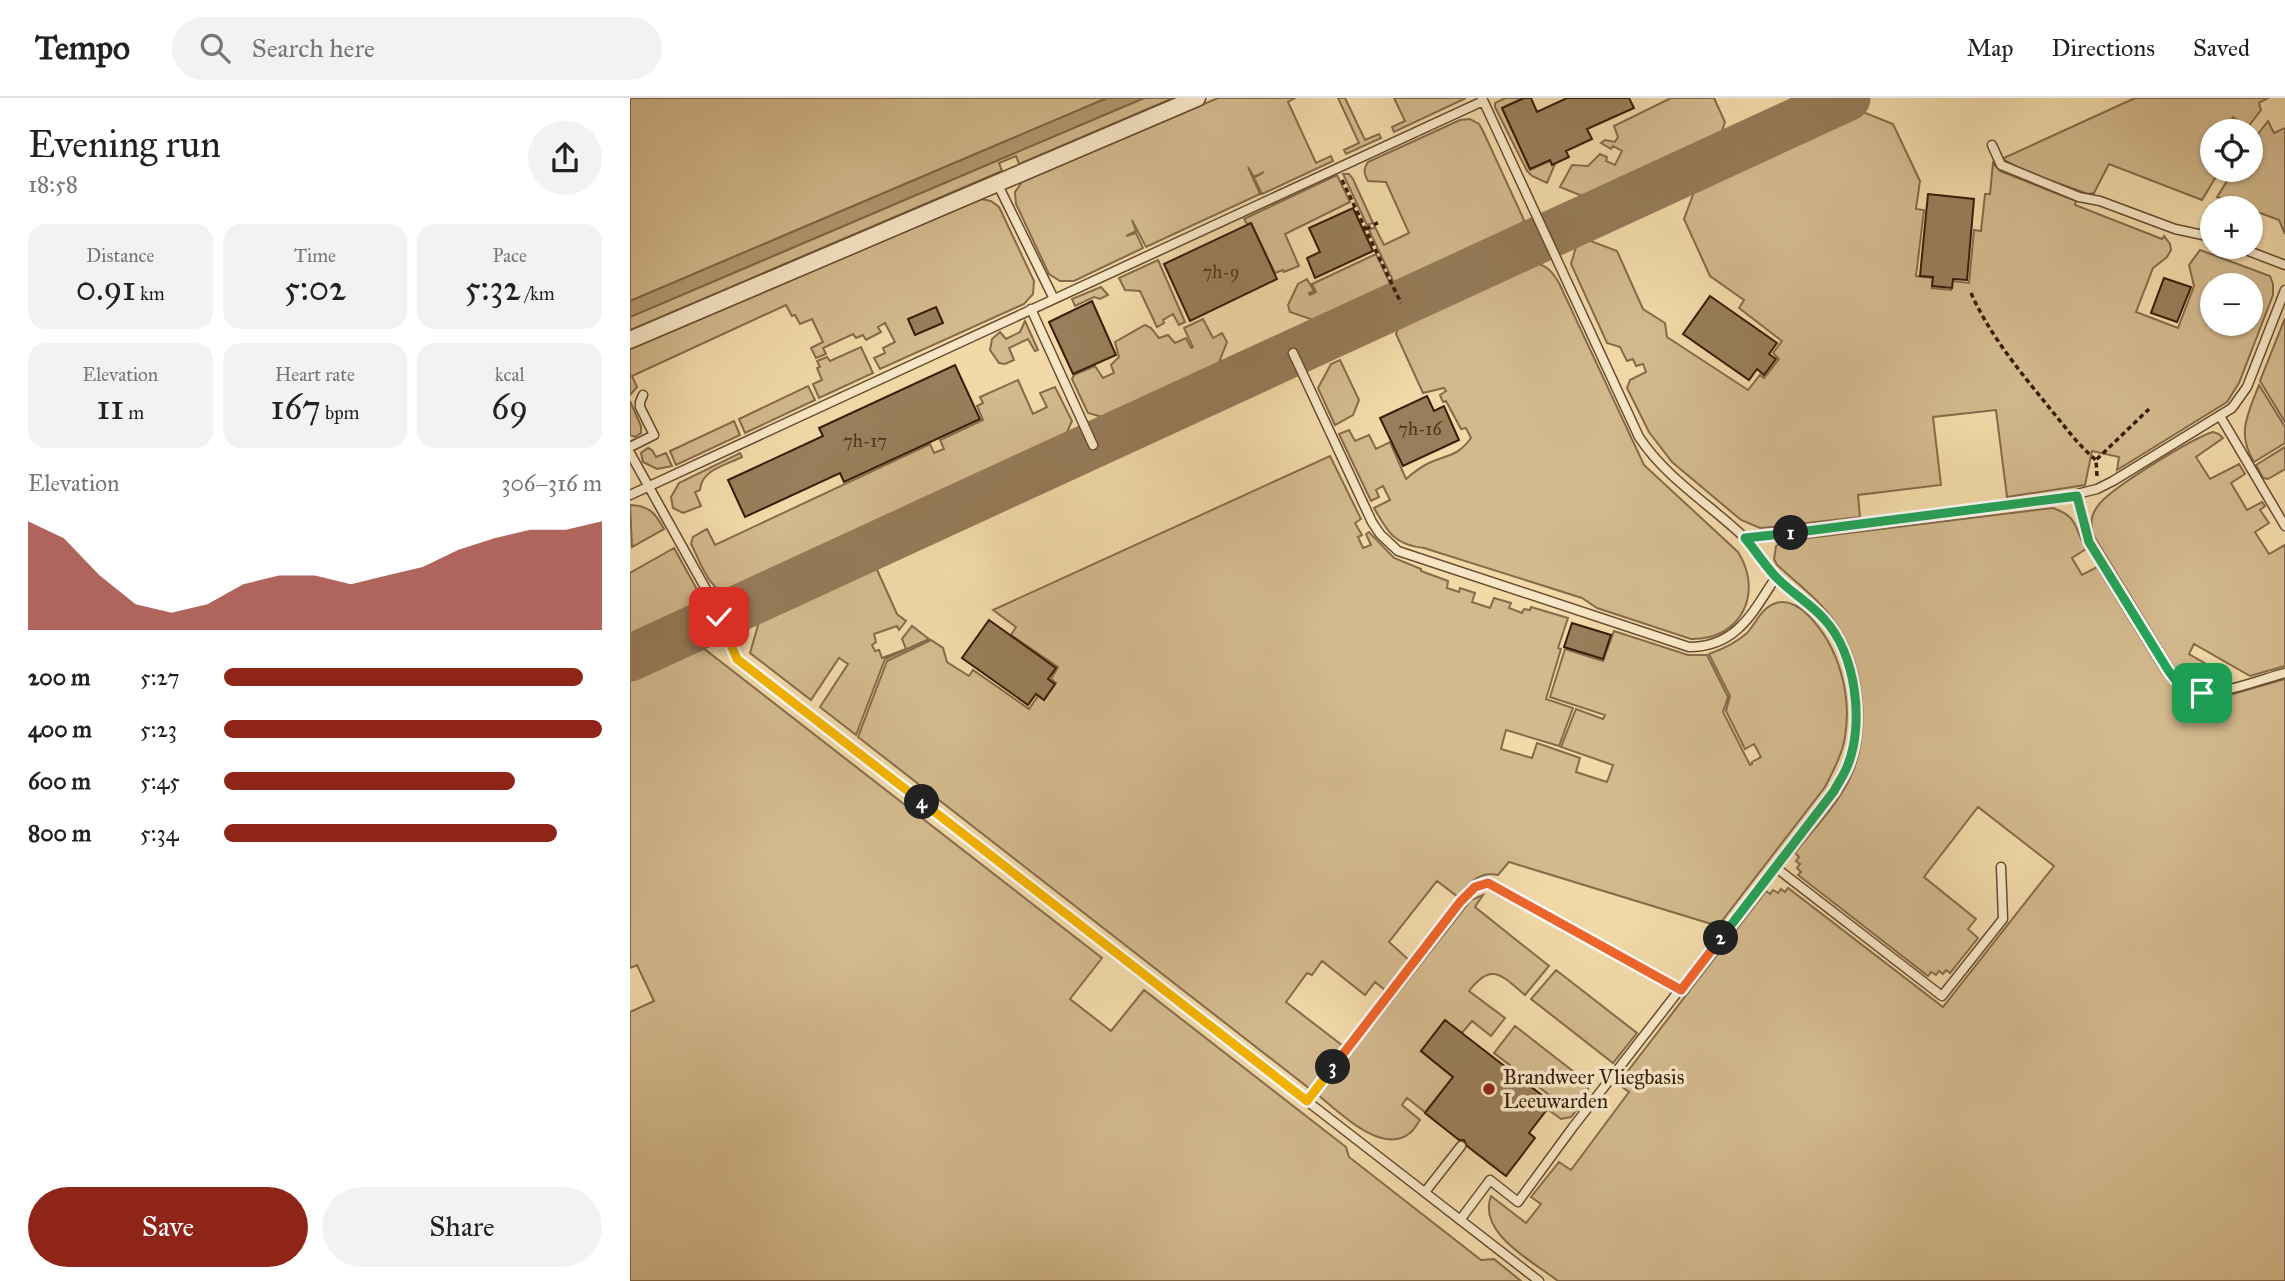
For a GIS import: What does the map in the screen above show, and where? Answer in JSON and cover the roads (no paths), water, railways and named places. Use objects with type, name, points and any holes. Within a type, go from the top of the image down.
[{"type":"street","points":[[630,340],[1197,98]]},
{"type":"lane","points":[[630,495],[1482,99],[1639,437],[1666,472],[1745,538],[1776,576],[1825,619],[1847,660],[1853,679],[1856,713],[1848,766],[1834,791],[1573,1127],[1518,1202],[1490,1180],[1460,1220]]},
{"type":"lane","points":[[1992,145],[2001,165],[2021,174],[2079,197],[2100,201],[2175,229],[2200,234]]},
{"type":"lane","points":[[998,183],[1054,299]]},
{"type":"lane","points":[[2263,257],[2285,265]]},
{"type":"lane","points":[[1745,538],[2077,496],[2097,489],[2220,416],[2239,400],[2285,290]]},
{"type":"lane","points":[[1031,309],[1093,445]]},
{"type":"lane","points":[[1293,353],[1372,522],[1392,547],[1405,555],[1689,647],[1706,647],[1741,628],[1776,576]]},
{"type":"lane","points":[[630,447],[654,435],[640,407],[643,395]]},
{"type":"lane","points":[[2220,416],[2285,526]]},
{"type":"lane","points":[[630,453],[707,591],[737,659],[1539,1281]]},
{"type":"lane","points":[[2077,496],[2089,542],[2168,670],[2182,686],[2193,692],[2218,691],[2285,673]]},
{"type":"lane","points":[[1775,867],[1942,996],[2003,919],[2001,867]]},
{"type":"lane","points":[[1307,1101],[1460,902],[1475,887],[1488,883],[1681,990]]},
{"type":"lane","points":[[1425,1192],[1461,1146]]},
{"type":"place","name":"Brandweer Vliegbasis Leeuwarden","points":[[1489,1089]]}]
